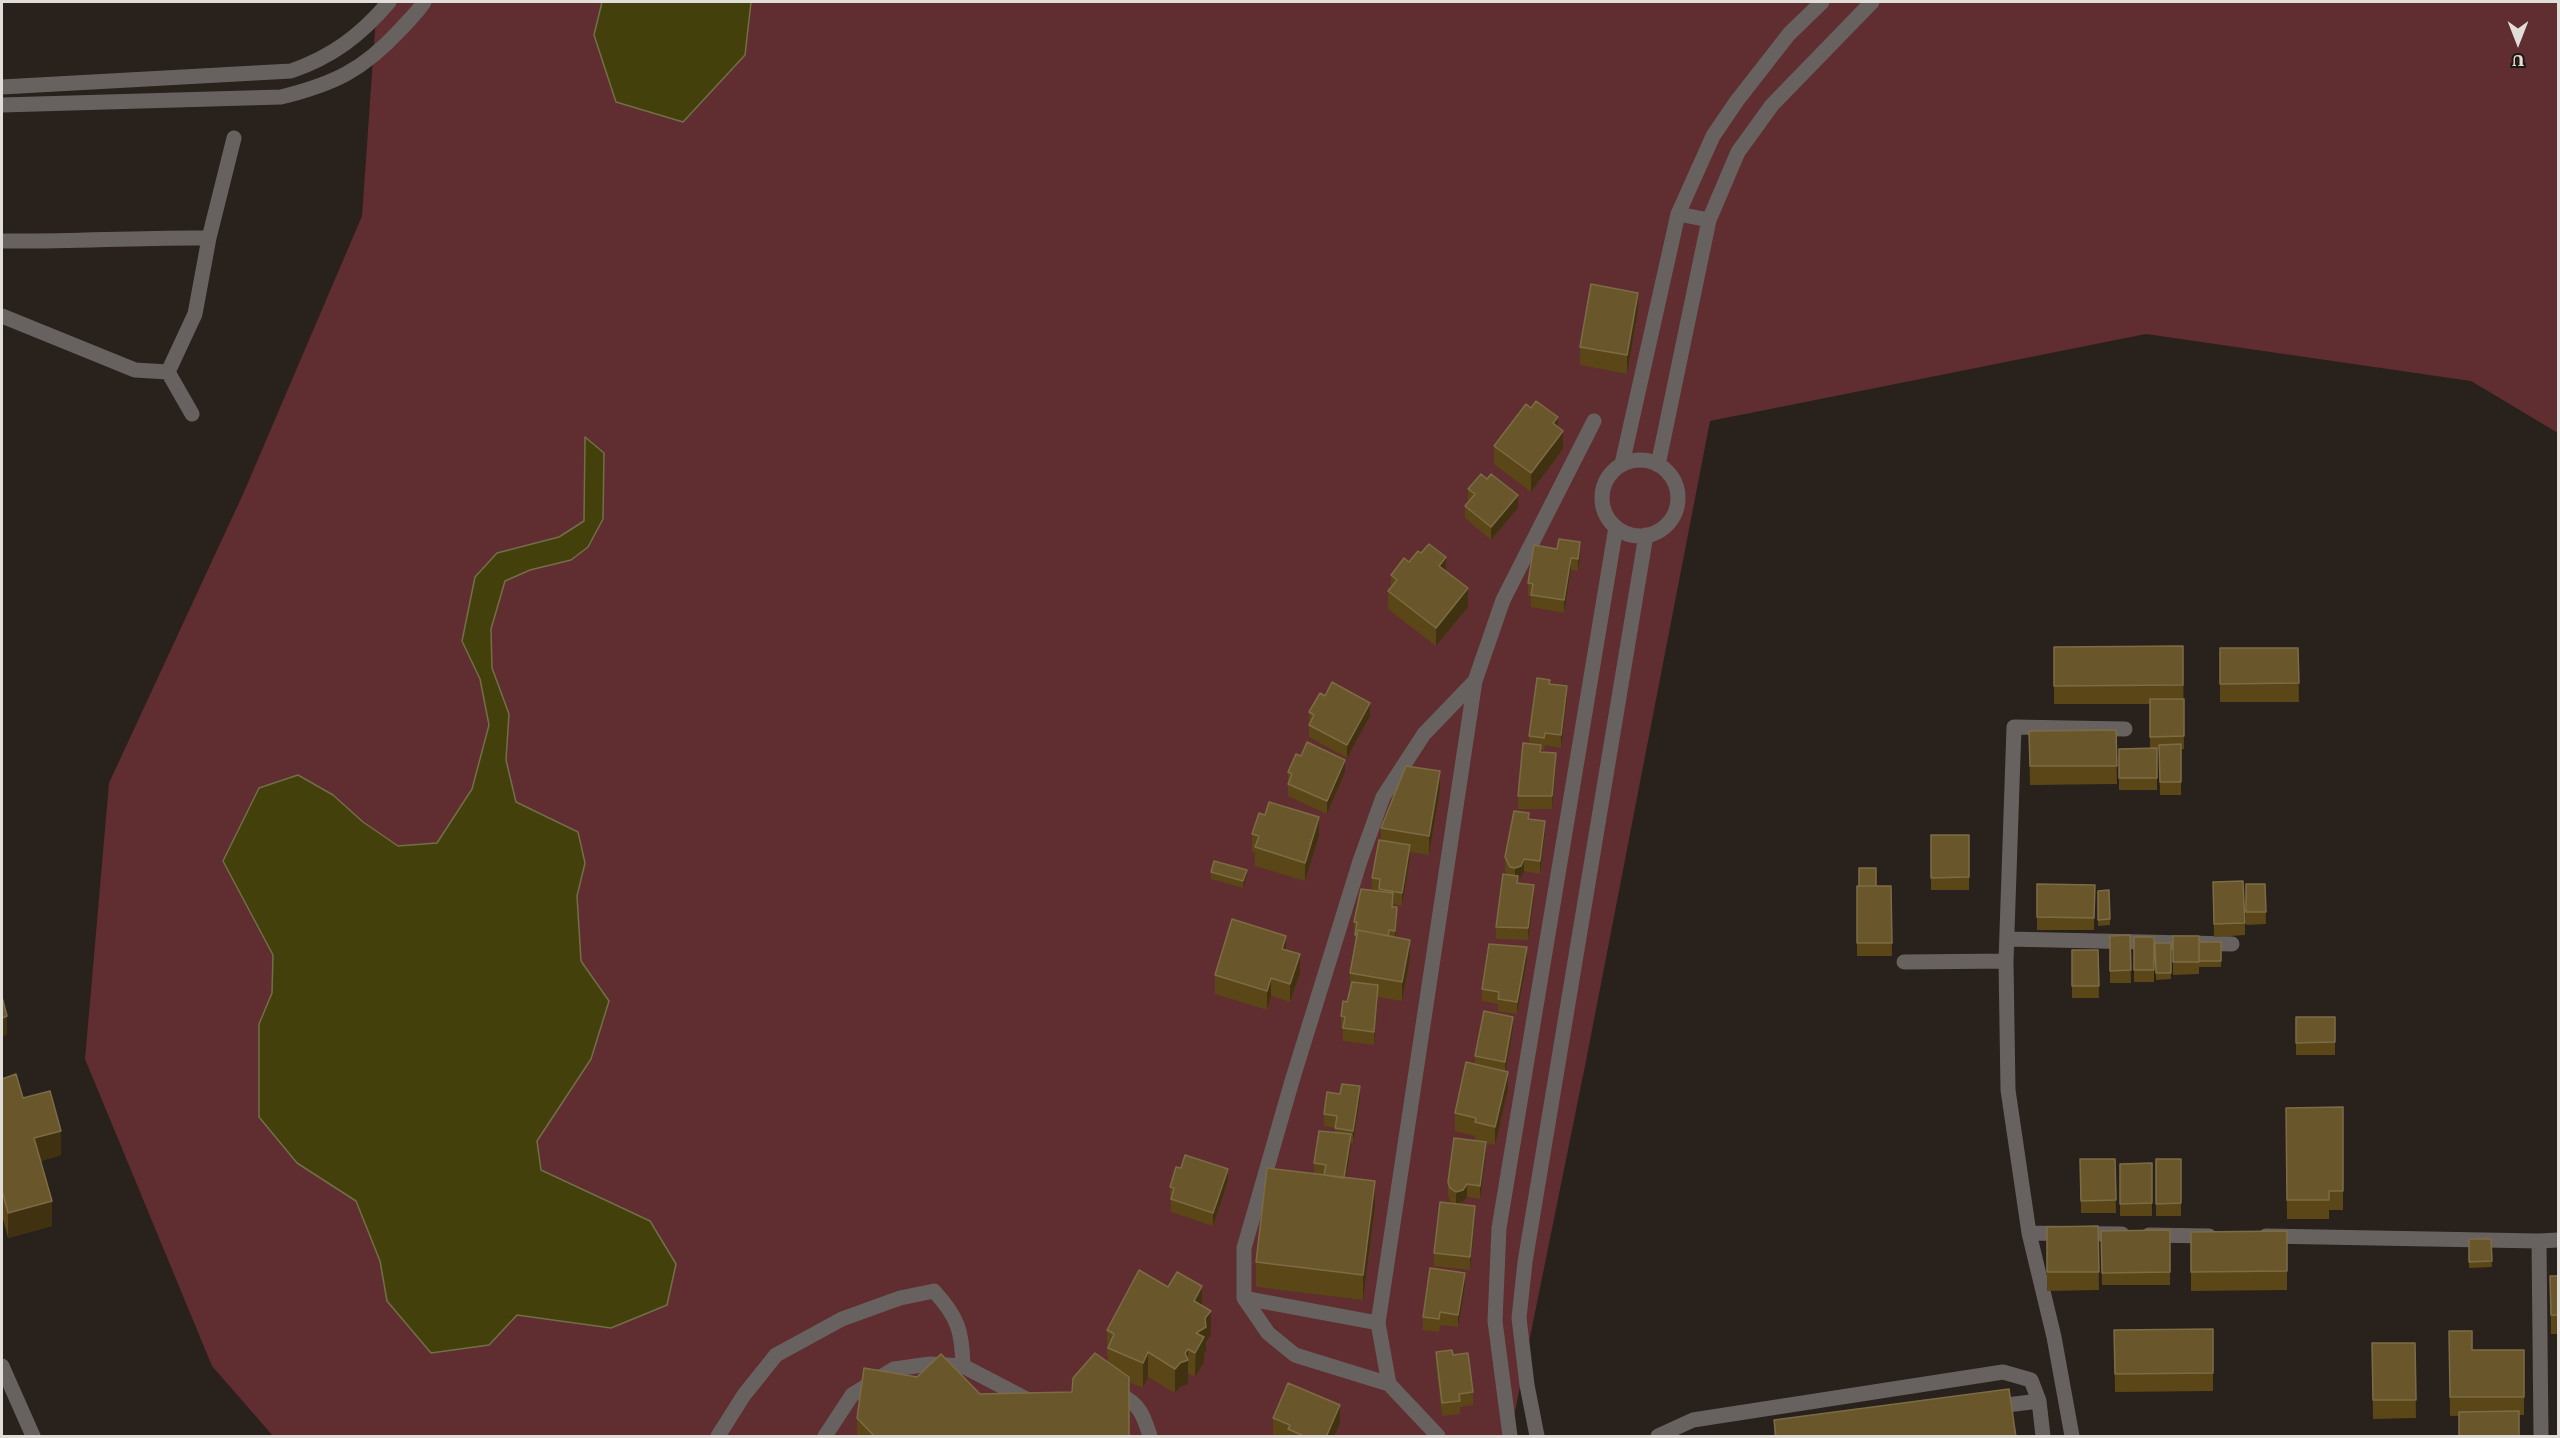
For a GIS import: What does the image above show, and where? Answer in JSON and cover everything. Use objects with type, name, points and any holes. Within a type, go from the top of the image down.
[{"type":"street","points":[[2,87],[291,71],[316,63],[355,38],[388,2]]},
{"type":"street","points":[[2,105],[281,97],[302,92],[329,83],[378,54],[424,2]]},
{"type":"street","points":[[1622,464],[1647,460],[1658,465],[1674,481],[1677,504],[1667,524],[1647,535],[1625,533],[1616,527],[1602,506],[1602,494],[1605,482],[1622,464],[1678,214],[1713,136],[1736,102],[1790,34],[1822,2]]},
{"type":"street","points":[[1658,465],[1708,220],[1738,152],[1772,105],[1872,2]]},
{"type":"street","points":[[168,372],[195,314],[209,237],[234,138]]},
{"type":"street","points":[[1678,214],[1708,220]]},
{"type":"street","points":[[2,241],[70,242],[144,237],[209,237]]},
{"type":"street","points":[[2,316],[135,370],[168,372]]},
{"type":"street","points":[[168,372],[192,414]]},
{"type":"street","points":[[1389,1384],[1378,1323],[1475,681],[1503,600],[1594,421]]},
{"type":"street","points":[[1510,1437],[1495,1322],[1499,1228],[1616,527]]},
{"type":"street","points":[[1537,1437],[1527,1385],[1519,1318],[1525,1262],[1647,535]]},
{"type":"street","points":[[1438,1437],[1389,1384],[1295,1355],[1268,1333],[1244,1298],[1244,1248],[1302,1048],[1360,861],[1383,797],[1424,734],[1475,681]]},
{"type":"street","points":[[2072,1437],[2054,1337],[2029,1233],[2008,1090],[2006,961],[2014,727],[2125,729]]},
{"type":"street","points":[[2008,939],[2232,944]]},
{"type":"street","points":[[1904,962],[2006,961]]},
{"type":"street","points":[[2029,1233],[2219,1236]]},
{"type":"street","points":[[2254,1236],[2559,1240]]},
{"type":"street","points":[[2539,1241],[2541,1437]]},
{"type":"street","points":[[718,1437],[744,1395],[776,1355],[842,1319],[900,1298],[934,1291],[952,1310],[962,1336],[963,1366]]},
{"type":"street","points":[[1244,1298],[1378,1323]]},
{"type":"street","points":[[825,1437],[852,1395],[894,1369],[930,1364],[963,1366],[1030,1402],[1053,1401]]},
{"type":"street","points":[[2,1366],[33,1437]]},
{"type":"street","points":[[1658,1437],[1693,1420],[2003,1372],[2031,1380],[2039,1401],[2043,1437]]},
{"type":"street","points":[[1122,1396],[1134,1402],[1142,1413],[1150,1437]]},
{"type":"street","points":[[1970,1410],[2039,1401]]},
{"type":"shaded area","points":[[377,2],[2558,2],[2558,433],[2471,381],[2146,334],[1710,421],[1587,1056],[1510,1436],[273,1436],[212,1366],[85,1059],[109,783],[244,492],[362,216]]},
{"type":"shaded area","points":[[602,2],[751,2],[745,55],[683,122],[616,102],[594,35]]},
{"type":"shaded area","points":[[585,437],[604,453],[603,519],[588,547],[571,560],[530,570],[505,581],[491,629],[492,668],[509,714],[506,760],[516,802],[578,832],[585,863],[577,896],[581,961],[609,1001],[591,1059],[537,1141],[541,1170],[650,1221],[676,1264],[667,1305],[611,1328],[517,1315],[489,1345],[431,1353],[387,1301],[380,1261],[356,1201],[297,1163],[259,1117],[259,1024],[272,993],[273,955],[223,861],[259,788],[298,775],[333,795],[363,822],[398,846],[437,843],[472,789],[489,725],[480,679],[462,641],[475,577],[497,553],[559,537],[584,521]]},
{"type":"building","points":[[1591,284],[1638,293],[1627,355],[1580,347]]},
{"type":"building","points":[[1536,401],[1558,417],[1553,423],[1563,431],[1531,473],[1494,446],[1526,404],[1531,408]]},
{"type":"building","points":[[1481,474],[1487,479],[1491,474],[1518,495],[1491,527],[1465,506],[1475,494],[1468,489]]},
{"type":"building","points":[[1559,539],[1580,542],[1578,559],[1571,558],[1564,600],[1531,595],[1533,584],[1528,583],[1534,545],[1557,549]]},
{"type":"building","points":[[1429,544],[1446,557],[1439,566],[1468,588],[1436,628],[1388,591],[1397,580],[1391,575],[1404,558],[1409,562],[1418,551],[1421,553]]},
{"type":"building","points":[[2183,646],[2183,685],[2054,686],[2054,647]]},
{"type":"building","points":[[2220,648],[2298,648],[2299,683],[2220,684]]},
{"type":"building","points":[[1537,678],[1550,680],[1549,684],[1567,686],[1561,735],[1545,733],[1544,738],[1529,736]]},
{"type":"building","points":[[1332,682],[1370,703],[1347,745],[1309,725],[1314,715],[1309,712],[1320,693],[1325,696]]},
{"type":"building","points":[[2150,699],[2184,699],[2184,736],[2150,737]]},
{"type":"building","points":[[2116,730],[2117,766],[2030,766],[2029,731]]},
{"type":"building","points":[[1307,742],[1345,760],[1327,801],[1288,784],[1292,774],[1288,772],[1296,754],[1301,756]]},
{"type":"building","points":[[1523,743],[1541,745],[1540,752],[1556,753],[1552,796],[1518,796]]},
{"type":"building","points":[[2181,744],[2181,782],[2160,782],[2159,745]]},
{"type":"building","points":[[2157,748],[2157,778],[2119,778],[2119,749]]},
{"type":"building","points":[[1406,766],[1440,771],[1429,836],[1381,828]]},
{"type":"building","points":[[1269,802],[1319,817],[1305,863],[1255,847],[1259,836],[1252,834],[1259,813],[1265,815]]},
{"type":"building","points":[[1514,811],[1529,813],[1528,819],[1545,821],[1540,861],[1524,859],[1521,866],[1515,868],[1510,867],[1505,857]]},
{"type":"building","points":[[1931,835],[1969,835],[1969,877],[1931,878]]},
{"type":"building","points":[[1379,840],[1410,845],[1402,893],[1379,889],[1380,879],[1372,878]]},
{"type":"building","points":[[1214,861],[1247,870],[1243,881],[1211,872]]},
{"type":"building","points":[[1859,868],[1876,868],[1876,886],[1859,886]]},
{"type":"building","points":[[1503,874],[1518,876],[1517,883],[1534,885],[1528,928],[1496,927]]},
{"type":"building","points":[[2243,881],[2245,923],[2214,924],[2213,882]]},
{"type":"building","points":[[2037,884],[2095,885],[2094,918],[2037,917]]},
{"type":"building","points":[[2246,884],[2265,884],[2266,912],[2246,912]]},
{"type":"building","points":[[1857,886],[1891,886],[1892,943],[1857,943]]},
{"type":"building","points":[[1361,889],[1393,893],[1392,907],[1397,907],[1395,931],[1389,930],[1388,936],[1358,930],[1355,935],[1357,922],[1354,922]]},
{"type":"building","points":[[2109,890],[2110,919],[2098,920],[2098,891]]},
{"type":"building","points":[[1232,919],[1286,936],[1282,949],[1300,954],[1290,984],[1271,978],[1267,991],[1215,975]]},
{"type":"building","points":[[1358,930],[1410,940],[1402,982],[1350,973]]},
{"type":"building","points":[[2130,935],[2131,970],[2110,971],[2110,936]]},
{"type":"building","points":[[2173,936],[2199,936],[2199,962],[2173,962]]},
{"type":"building","points":[[2134,937],[2154,937],[2154,970],[2134,970]]},
{"type":"building","points":[[2199,942],[2221,942],[2221,961],[2199,961]]},
{"type":"building","points":[[2155,943],[2171,943],[2171,973],[2156,973]]},
{"type":"building","points":[[1489,944],[1527,947],[1517,1002],[1498,999],[1499,992],[1482,989]]},
{"type":"building","points":[[2072,950],[2098,950],[2099,986],[2072,986]]},
{"type":"building","points":[[1352,982],[1378,985],[1374,1032],[1343,1028],[1345,1017],[1341,1016],[1343,1001],[1347,1002]]},
{"type":"building","points":[[2,997],[7,1016],[2,1018]]},
{"type":"building","points":[[1484,1011],[1513,1017],[1505,1062],[1475,1056]]},
{"type":"building","points":[[2296,1017],[2335,1017],[2335,1042],[2296,1043]]},
{"type":"building","points":[[1466,1062],[1508,1072],[1495,1127],[1475,1122],[1476,1118],[1455,1113]]},
{"type":"building","points":[[16,1074],[23,1098],[50,1091],[61,1131],[34,1138],[52,1201],[8,1213],[2,1190],[2,1079]]},
{"type":"building","points":[[1342,1084],[1360,1086],[1353,1131],[1335,1128],[1337,1116],[1324,1114],[1327,1092],[1340,1094]]},
{"type":"building","points":[[2343,1107],[2343,1191],[2329,1191],[2329,1200],[2287,1200],[2286,1108]]},
{"type":"building","points":[[1319,1131],[1351,1134],[1344,1178],[1324,1175],[1326,1165],[1314,1163]]},
{"type":"building","points":[[1454,1138],[1486,1142],[1480,1186],[1467,1184],[1463,1190],[1456,1192],[1450,1188],[1448,1182]]},
{"type":"building","points":[[1185,1155],[1228,1169],[1213,1213],[1171,1199],[1174,1188],[1170,1187],[1176,1167],[1181,1168]]},
{"type":"building","points":[[2080,1159],[2115,1159],[2116,1200],[2081,1201]]},
{"type":"building","points":[[2156,1159],[2181,1159],[2181,1203],[2156,1204]]},
{"type":"building","points":[[2152,1163],[2152,1203],[2120,1204],[2120,1164]]},
{"type":"building","points":[[1267,1168],[1375,1181],[1363,1275],[1256,1262]]},
{"type":"building","points":[[1440,1202],[1475,1206],[1470,1257],[1434,1253]]},
{"type":"building","points":[[2098,1226],[2099,1272],[2047,1272],[2047,1227]]},
{"type":"building","points":[[2170,1230],[2170,1272],[2102,1273],[2101,1231]]},
{"type":"building","points":[[2287,1231],[2287,1271],[2191,1272],[2191,1232]]},
{"type":"building","points":[[2469,1239],[2491,1239],[2492,1261],[2469,1262]]},
{"type":"building","points":[[1430,1268],[1465,1273],[1458,1315],[1440,1312],[1439,1319],[1423,1317]]},
{"type":"building","points":[[1139,1270],[1168,1287],[1177,1272],[1202,1286],[1194,1301],[1211,1311],[1205,1318],[1206,1327],[1196,1333],[1204,1337],[1195,1353],[1188,1349],[1185,1353],[1188,1360],[1180,1363],[1175,1369],[1148,1352],[1143,1363],[1108,1348],[1114,1334],[1107,1330]]},
{"type":"building","points":[[2550,1276],[2559,1276],[2559,1315],[2551,1315]]},
{"type":"building","points":[[2213,1329],[2213,1373],[2115,1374],[2114,1330]]},
{"type":"building","points":[[2449,1331],[2472,1331],[2472,1350],[2524,1350],[2524,1397],[2450,1397]]},
{"type":"building","points":[[2372,1343],[2415,1343],[2416,1400],[2373,1400]]},
{"type":"building","points":[[1452,1350],[1453,1355],[1468,1353],[1473,1392],[1459,1394],[1460,1401],[1442,1403],[1436,1352]]},
{"type":"building","points":[[1095,1353],[1129,1377],[1129,1437],[875,1437],[857,1418],[864,1368],[917,1377],[941,1354],[980,1394],[1072,1392],[1073,1378]]},
{"type":"building","points":[[1288,1383],[1340,1405],[1326,1437],[1306,1437],[1288,1429],[1290,1425],[1273,1418]]},
{"type":"building","points":[[2009,1389],[2016,1437],[1776,1437],[1774,1420]]},
{"type":"building","points":[[2519,1411],[2519,1437],[2459,1437],[2459,1412]]}]
